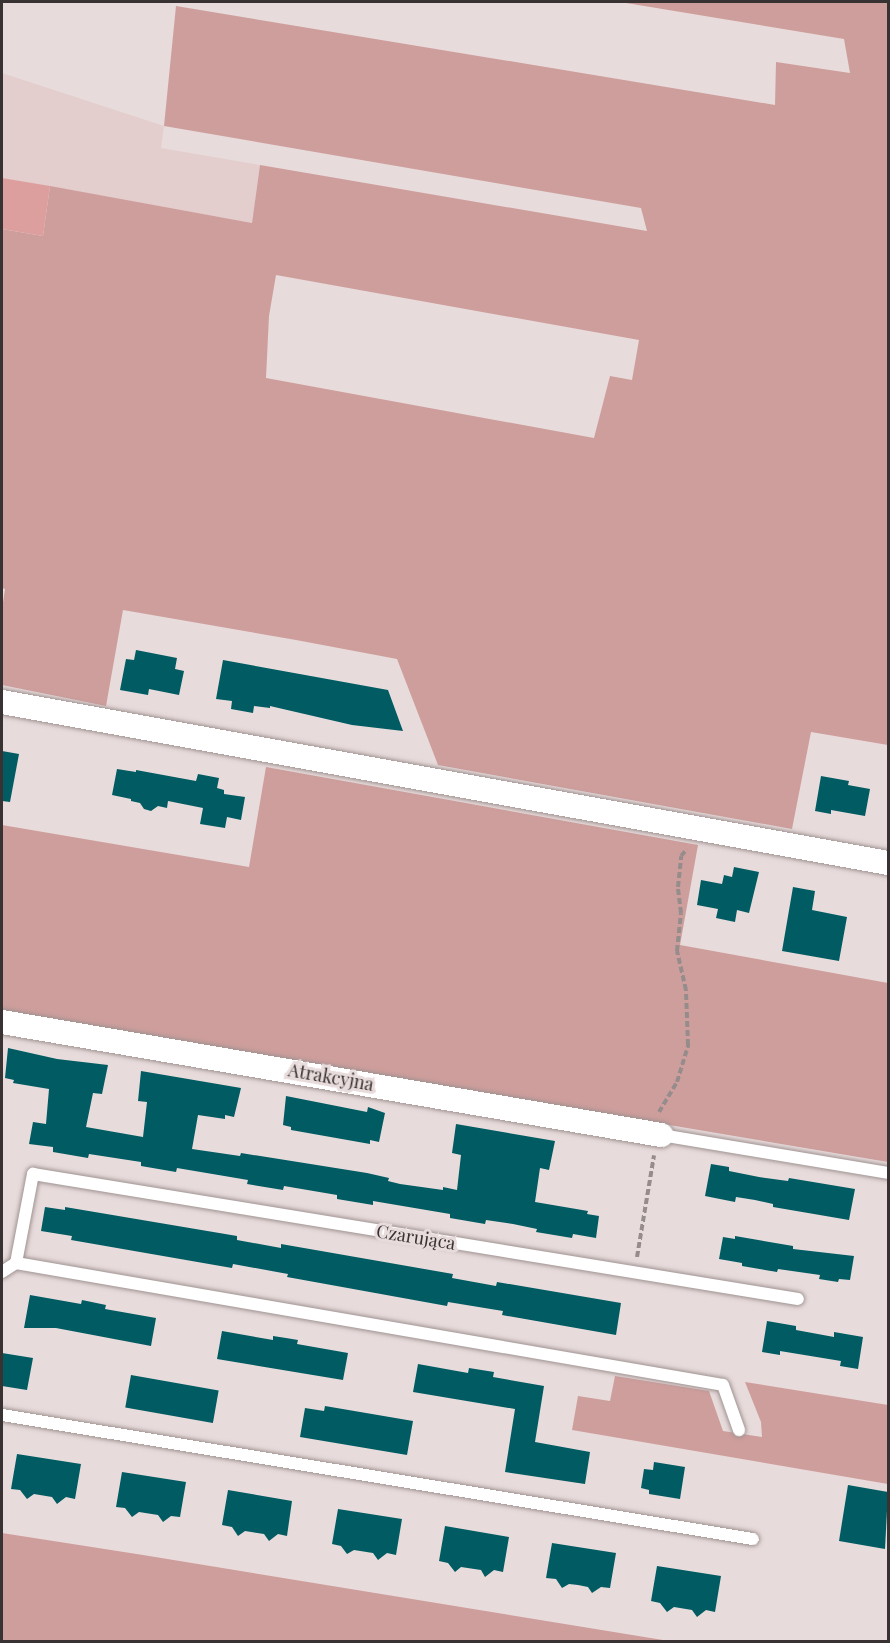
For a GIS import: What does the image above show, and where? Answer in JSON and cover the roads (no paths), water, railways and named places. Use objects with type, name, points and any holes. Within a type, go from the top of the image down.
[{"type":"street","points":[[2,702],[888,863]]},
{"type":"street","name":"Atrakcyjna","points":[[2,1022],[657,1142]]},
{"type":"lane","points":[[657,1142],[888,1173]]},
{"type":"lane","name":"Czarująca","points":[[16,1263],[33,1174],[798,1299]]},
{"type":"lane","points":[[2,1272],[16,1263],[723,1384],[739,1430]]},
{"type":"lane","points":[[2,1415],[753,1539]]}]
